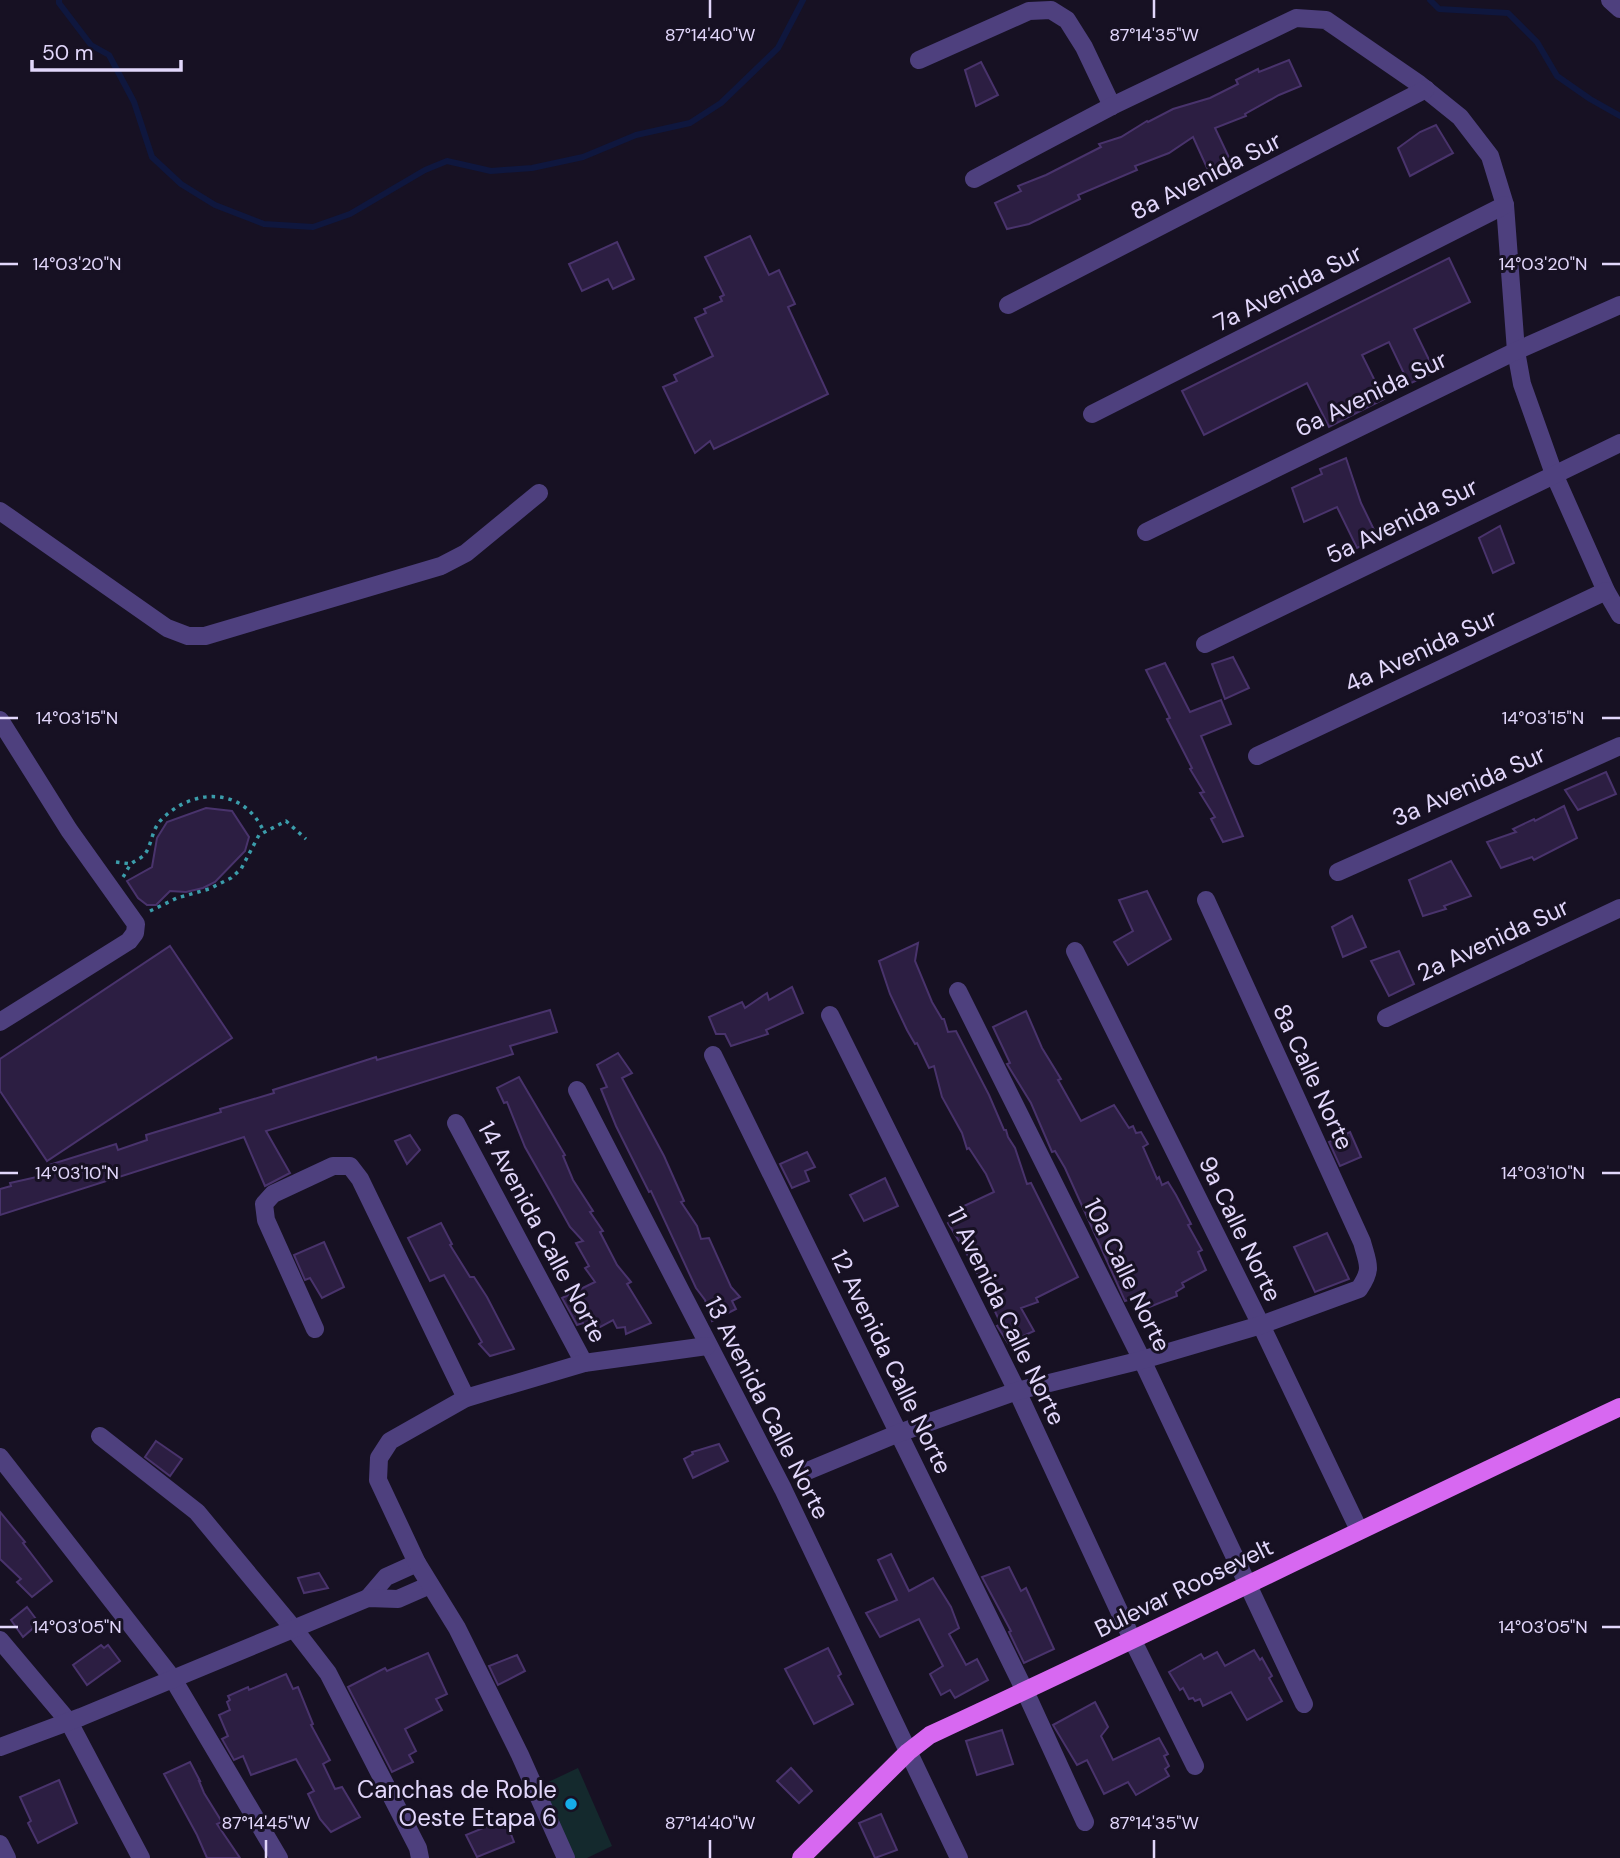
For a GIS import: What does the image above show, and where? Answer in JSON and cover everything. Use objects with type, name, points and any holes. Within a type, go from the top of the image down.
[{"type":"main road","name":"Bulevar Roosevelt","points":[[801,1858],[908,1752],[930,1735],[1133,1641],[1248,1583],[1620,1407]]},
{"type":"street","points":[[1610,0],[1620,9]]},
{"type":"street","points":[[919,60],[1029,11],[1051,10],[1067,20],[1084,47],[1112,106]]},
{"type":"street","points":[[974,179],[1112,106],[1296,18],[1326,20],[1426,89],[1460,117],[1490,156],[1505,205],[1516,351],[1522,384],[1555,474],[1606,590],[1620,615]]},
{"type":"street","name":"8a Avenida Sur","points":[[1008,306],[1426,89]]},
{"type":"street","name":"7a Avenida Sur","points":[[1092,414],[1505,205]]},
{"type":"street","name":"6a Avenida Sur","points":[[1146,532],[1516,351],[1620,305]]},
{"type":"street","name":"5a Avenida Sur","points":[[1205,644],[1620,443]]},
{"type":"street","points":[[0,511],[167,628],[188,636],[205,636],[441,566],[466,552],[539,493]]},
{"type":"street","name":"4a Avenida Sur","points":[[1257,757],[1606,590]]},
{"type":"street","points":[[0,720],[69,830],[136,924],[135,933],[129,941],[0,1022]]},
{"type":"street","name":"3a Avenida Sur","points":[[1338,872],[1620,746]]},
{"type":"street","name":"8a Calle Norte","points":[[1206,900],[1362,1242],[1369,1266],[1368,1276],[1359,1289],[1261,1325]]},
{"type":"street","name":"2a Avenida Sur","points":[[1386,1018],[1620,908]]},
{"type":"street","name":"9a Calle Norte","points":[[1075,951],[1261,1325],[1359,1530]]},
{"type":"street","name":"10a Calle Norte","points":[[958,991],[1142,1360],[1304,1704]]},
{"type":"street","name":"11 Avenida Calle Norte","points":[[830,1015],[1017,1391],[1133,1641],[1195,1766]]},
{"type":"street","name":"12 Avenida Calle Norte","points":[[713,1055],[1025,1691],[1085,1822]]},
{"type":"street","name":"13 Avenida Calle Norte","points":[[576,1090],[783,1489],[959,1858]]},
{"type":"street","name":"14 Avenida Calle Norte","points":[[456,1123],[583,1363]]},
{"type":"street","points":[[316,1329],[266,1220],[264,1205],[273,1194],[333,1166],[350,1166],[360,1179],[466,1398]]},
{"type":"street","points":[[805,1472],[899,1433],[1017,1391],[1142,1360],[1261,1325]]},
{"type":"street","points":[[566,1858],[520,1755],[474,1662],[457,1628],[417,1563],[378,1480],[379,1458],[390,1441],[466,1398],[583,1363],[708,1346]]},
{"type":"street","points":[[100,1436],[197,1512],[294,1629],[328,1674],[418,1848],[420,1858]]},
{"type":"street","points":[[0,1457],[173,1679],[279,1858]]},
{"type":"street","points":[[368,1598],[386,1577],[417,1563]]},
{"type":"street","points":[[0,1747],[69,1722],[368,1598],[398,1598],[430,1585]]},
{"type":"street","points":[[0,1640],[69,1722],[141,1858]]},
{"type":"street","points":[[0,1844],[7,1858]]},
{"type":"path","points":[[131,864],[145,855],[159,822],[177,807],[214,796],[230,798],[242,806],[261,825],[264,832]]},
{"type":"path","points":[[143,913],[231,878],[241,869],[259,835],[286,821],[306,839]]},
{"type":"green space","name":"Canchas de Roble Oeste Etapa 6","points":[[578,1768],[612,1846],[587,1858],[568,1858],[542,1785]]},
{"type":"building","points":[[1289,60],[1301,86],[1279,95],[1245,114],[1246,116],[1215,128],[1233,166],[1213,181],[1193,137],[1169,153],[1135,166],[1137,170],[1078,195],[1080,199],[1029,224],[1007,229],[995,203],[1021,191],[1018,186],[1046,175],[1101,147],[1099,144],[1121,137],[1173,109],[1210,98],[1238,84],[1236,80],[1258,69],[1259,72]]},
{"type":"building","points":[[981,62],[998,95],[976,106],[965,70]]},
{"type":"building","points":[[1436,125],[1453,153],[1410,176],[1398,148],[1420,132]]},
{"type":"building","points":[[750,236],[769,275],[779,270],[795,304],[788,307],[828,394],[714,449],[710,441],[695,453],[663,387],[677,381],[674,375],[713,356],[695,318],[706,313],[704,309],[722,301],[720,297],[724,295],[705,257]]},
{"type":"building","points":[[617,242],[634,279],[613,289],[608,279],[582,291],[569,264]]},
{"type":"building","points":[[1449,258],[1470,302],[1414,329],[1435,372],[1409,384],[1389,342],[1362,355],[1384,399],[1329,427],[1307,383],[1204,435],[1182,391]]},
{"type":"building","points":[[1346,458],[1361,503],[1378,538],[1357,548],[1337,507],[1304,522],[1292,488],[1322,474],[1320,469]]},
{"type":"building","points":[[1500,526],[1514,563],[1493,573],[1479,538]]},
{"type":"building","points":[[1233,657],[1249,688],[1225,699],[1212,664]]},
{"type":"building","points":[[1165,663],[1190,712],[1221,700],[1231,724],[1201,736],[1243,836],[1223,842],[1211,819],[1215,817],[1200,793],[1204,792],[1190,769],[1192,768],[1167,719],[1170,718],[1146,670]]},
{"type":"building","points":[[1606,772],[1616,794],[1578,810],[1565,790]]},
{"type":"building","points":[[1564,806],[1577,838],[1534,860],[1532,857],[1501,868],[1487,842],[1516,832],[1513,829]]},
{"type":"building","points":[[206,808],[232,811],[249,837],[245,851],[215,882],[186,892],[170,891],[156,905],[147,905],[138,898],[127,881],[152,867],[157,838],[167,822]]},
{"type":"building","points":[[1451,861],[1471,896],[1444,906],[1446,909],[1423,916],[1409,880]]},
{"type":"building","points":[[1147,891],[1171,939],[1128,965],[1114,942],[1133,931],[1119,900]]},
{"type":"building","points":[[1352,916],[1366,947],[1343,957],[1332,927]]},
{"type":"building","points":[[918,943],[915,961],[932,1002],[944,1019],[948,1032],[956,1031],[1015,1148],[1027,1184],[1031,1183],[1078,1277],[1036,1298],[1038,1302],[1021,1308],[1034,1331],[1008,1343],[997,1326],[1001,1324],[971,1261],[948,1223],[951,1221],[947,1214],[994,1192],[986,1174],[969,1148],[967,1149],[962,1133],[942,1097],[934,1066],[929,1068],[917,1043],[915,1044],[907,1030],[890,994],[879,961]]},
{"type":"building","points":[[170,946],[232,1038],[47,1161],[0,1091],[0,1059]]},
{"type":"building","points":[[1399,951],[1414,984],[1389,996],[1371,961]]},
{"type":"building","points":[[792,987],[803,1013],[766,1030],[768,1034],[731,1046],[725,1034],[716,1034],[709,1017],[742,1002],[745,1008],[767,993],[769,1000]]},
{"type":"building","points":[[550,1010],[557,1032],[510,1046],[513,1054],[266,1131],[290,1173],[265,1186],[244,1137],[0,1215],[0,1189],[11,1186],[10,1183],[37,1177],[37,1174],[52,1169],[49,1165],[116,1144],[118,1150],[147,1140],[146,1135],[221,1112],[220,1109],[274,1093],[273,1090],[376,1057],[377,1060]]},
{"type":"building","points":[[1026,1011],[1042,1048],[1061,1079],[1058,1080],[1081,1121],[1114,1105],[1129,1128],[1133,1126],[1136,1133],[1141,1132],[1148,1144],[1143,1147],[1157,1179],[1159,1177],[1162,1185],[1168,1182],[1176,1195],[1202,1250],[1198,1252],[1206,1270],[1182,1283],[1184,1287],[1176,1292],[1177,1296],[1147,1308],[1141,1296],[1125,1301],[1065,1168],[1055,1151],[1052,1152],[1031,1103],[1007,1064],[1010,1063],[993,1027]]},
{"type":"building","points":[[618,1053],[632,1073],[622,1078],[664,1156],[684,1201],[681,1202],[697,1226],[701,1239],[709,1238],[731,1287],[740,1297],[732,1301],[736,1309],[712,1321],[705,1300],[696,1288],[651,1191],[649,1192],[616,1126],[601,1089],[607,1087],[597,1065]]},
{"type":"building","points":[[519,1077],[565,1155],[563,1156],[573,1180],[593,1211],[590,1212],[603,1231],[600,1232],[617,1265],[631,1282],[627,1284],[651,1323],[626,1334],[625,1327],[617,1328],[613,1320],[589,1333],[583,1323],[577,1325],[562,1298],[595,1282],[585,1268],[589,1266],[576,1243],[583,1241],[570,1227],[525,1147],[507,1102],[504,1103],[497,1088]]},
{"type":"building","points":[[1350,1132],[1361,1157],[1340,1166],[1329,1142]]},
{"type":"building","points":[[410,1135],[420,1150],[407,1164],[395,1141]]},
{"type":"building","points":[[807,1152],[815,1167],[805,1171],[809,1181],[792,1188],[780,1164]]},
{"type":"building","points":[[885,1178],[898,1206],[864,1221],[850,1195]]},
{"type":"building","points":[[441,1223],[452,1244],[450,1245],[470,1277],[474,1277],[487,1297],[514,1349],[490,1356],[479,1344],[482,1342],[444,1275],[430,1281],[408,1238]]},
{"type":"building","points":[[1327,1233],[1349,1279],[1315,1292],[1294,1247]]},
{"type":"building","points":[[324,1242],[344,1287],[322,1298],[310,1278],[305,1280],[294,1255]]},
{"type":"building","points":[[156,1441],[182,1459],[170,1476],[145,1457]]},
{"type":"building","points":[[719,1444],[728,1461],[693,1478],[684,1459],[693,1454],[692,1452]]},
{"type":"building","points":[[0,1512],[52,1581],[32,1597],[17,1582],[21,1579],[0,1559]]},
{"type":"building","points":[[891,1554],[909,1591],[933,1578],[951,1607],[959,1628],[949,1634],[966,1665],[977,1659],[988,1680],[955,1698],[950,1690],[941,1695],[930,1674],[943,1666],[919,1619],[880,1637],[866,1613],[897,1600],[878,1560]]},
{"type":"building","points":[[1009,1567],[1021,1591],[1026,1588],[1054,1649],[1024,1663],[1009,1632],[1011,1631],[982,1577]]},
{"type":"building","points":[[319,1573],[328,1588],[304,1593],[298,1578]]},
{"type":"building","points":[[27,1607],[39,1623],[23,1637],[11,1620]]},
{"type":"building","points":[[101,1645],[104,1648],[108,1645],[120,1661],[87,1685],[73,1665]]},
{"type":"building","points":[[828,1648],[841,1674],[838,1676],[853,1704],[814,1724],[785,1669]]},
{"type":"building","points":[[1254,1650],[1272,1676],[1269,1678],[1282,1701],[1247,1720],[1231,1692],[1203,1706],[1200,1699],[1189,1699],[1183,1688],[1180,1690],[1169,1672],[1201,1654],[1204,1659],[1217,1652],[1225,1666]]},
{"type":"building","points":[[428,1653],[447,1694],[436,1699],[442,1710],[405,1729],[416,1751],[409,1755],[413,1762],[392,1772],[348,1687],[385,1668],[387,1671]]},
{"type":"building","points":[[517,1655],[525,1671],[498,1685],[489,1666]]},
{"type":"building","points":[[286,1674],[293,1689],[298,1687],[313,1724],[311,1725],[330,1760],[323,1764],[335,1789],[342,1787],[360,1817],[331,1832],[320,1819],[308,1794],[314,1791],[296,1759],[251,1775],[243,1756],[234,1760],[222,1739],[228,1736],[219,1715],[230,1710],[228,1696]]},
{"type":"building","points":[[1095,1702],[1108,1727],[1101,1736],[1113,1760],[1159,1738],[1168,1754],[1164,1756],[1169,1766],[1165,1769],[1169,1776],[1136,1795],[1128,1782],[1104,1794],[1087,1760],[1077,1765],[1053,1725]]},
{"type":"building","points":[[1002,1730],[1013,1764],[977,1775],[966,1741]]},
{"type":"building","points":[[190,1762],[204,1793],[222,1822],[217,1824],[240,1858],[207,1858],[164,1774]]},
{"type":"building","points":[[791,1768],[812,1791],[799,1803],[777,1781]]},
{"type":"building","points":[[59,1780],[77,1823],[38,1843],[20,1797]]},
{"type":"building","points":[[881,1814],[897,1850],[875,1858],[859,1823]]},
{"type":"building","points":[[505,1819],[514,1842],[477,1857],[466,1835]]},
{"type":"waterway","points":[[59,0],[91,45],[109,55],[134,102],[152,157],[181,184],[215,205],[264,224],[313,227],[350,214],[425,170],[447,161],[491,171],[532,168],[583,157],[636,135],[690,123],[721,103],[778,48],[803,0]]},
{"type":"waterway","points":[[1430,0],[1439,9],[1508,13],[1537,42],[1557,76],[1620,116]]},
{"type":"place","name":"Canchas de Roble Oeste Etapa 6","points":[[571,1804]]}]
